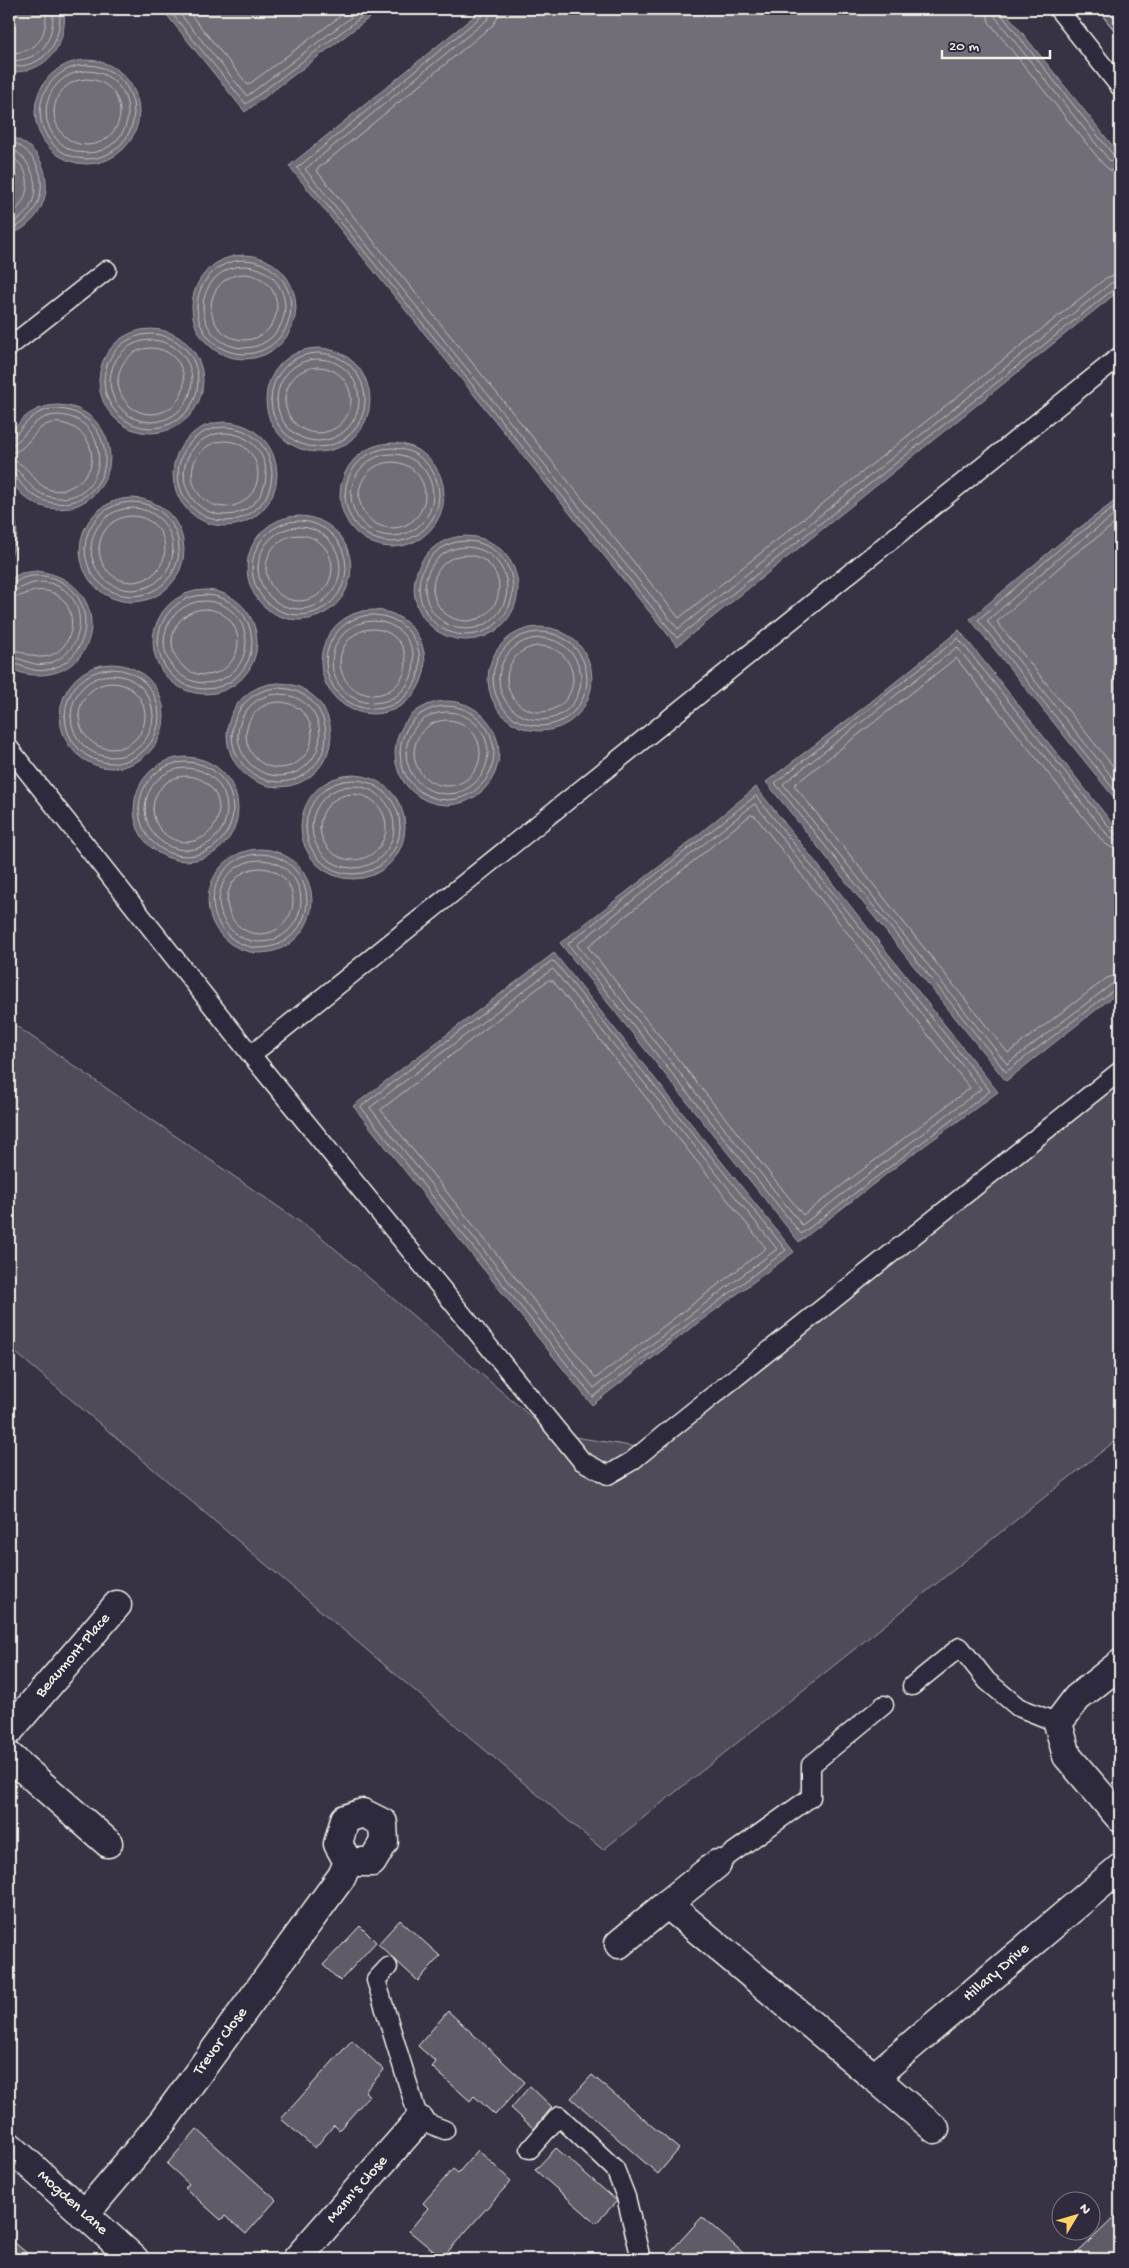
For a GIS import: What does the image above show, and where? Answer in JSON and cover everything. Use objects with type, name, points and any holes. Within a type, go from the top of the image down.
[{"type":"street","name":"Beaumont Place","points":[[9,1731],[118,1605]]},
{"type":"street","points":[[1120,1664],[1077,1698],[1058,1723],[1067,1756],[1120,1818]]},
{"type":"street","points":[[9,1756],[108,1843]]},
{"type":"street","name":"Trevor Close","points":[[84,2216],[163,2121],[342,1876],[348,1862]]},
{"type":"street","points":[[619,1944],[717,1864]]},
{"type":"street","name":"Hillary Drive","points":[[874,2077],[1120,1868]]},
{"type":"street","points":[[667,1904],[935,2129]]},
{"type":"street","name":"Mann's Close","points":[[296,2259],[419,2120]]},
{"type":"street","name":"Mogden Lane","points":[[9,2146],[84,2216],[134,2259]]},
{"type":"lane","points":[[1058,9],[1120,87]]},
{"type":"lane","points":[[9,347],[107,270]]},
{"type":"lane","points":[[251,1055],[1120,356]]},
{"type":"lane","points":[[9,748],[251,1055],[582,1461],[608,1475],[660,1439],[1120,1071]]},
{"type":"lane","points":[[912,1686],[960,1647],[987,1681],[1018,1707],[1058,1723]]},
{"type":"lane","points":[[717,1864],[811,1797],[811,1765],[884,1705]]},
{"type":"lane","points":[[388,1967],[376,1980],[419,2120],[445,2130]]},
{"type":"lane","points":[[530,2149],[559,2116],[615,2169],[626,2197],[641,2259]]},
{"type":"shaded area","points":[[9,1021],[319,1235],[550,1433],[649,1449],[1120,1078],[1120,1437],[603,1850],[9,1347]]},
{"type":"water","points":[[9,9],[64,9],[62,34],[58,45],[52,55],[34,68],[9,72]]},
{"type":"water","points":[[162,9],[381,9],[245,112]]},
{"type":"water","points":[[483,9],[1003,9],[1120,155],[1120,290],[677,646],[289,166]]},
{"type":"water","points":[[87,60],[107,64],[124,75],[135,92],[139,112],[135,132],[124,149],[107,160],[87,164],[67,160],[50,149],[39,132],[35,112],[39,92],[50,75],[67,64]]},
{"type":"water","points":[[9,135],[28,146],[37,155],[46,179],[46,191],[38,213],[31,222],[21,230],[9,235]]},
{"type":"water","points":[[244,255],[264,259],[281,270],[292,287],[296,307],[292,327],[281,344],[264,355],[244,359],[224,355],[207,344],[196,327],[192,307],[196,287],[207,270],[224,259]]},
{"type":"water","points":[[151,329],[171,333],[188,344],[199,361],[203,381],[199,401],[188,418],[171,429],[151,433],[131,429],[114,418],[103,401],[99,381],[103,361],[114,344],[131,333]]},
{"type":"water","points":[[318,348],[338,352],[355,363],[366,380],[370,400],[366,420],[355,437],[338,448],[318,452],[298,448],[281,437],[270,420],[266,400],[270,380],[281,363],[298,352]]},
{"type":"water","points":[[58,405],[78,409],[95,420],[106,437],[110,457],[106,477],[95,494],[78,505],[58,509],[38,505],[21,494],[10,477],[6,457],[10,437],[21,420],[38,409]]},
{"type":"water","points":[[225,422],[245,426],[262,437],[273,454],[277,474],[273,494],[262,511],[245,522],[225,526],[205,522],[188,511],[177,494],[173,474],[177,454],[188,437],[205,426]]},
{"type":"water","points":[[392,443],[412,447],[429,458],[440,475],[444,495],[440,515],[429,532],[412,543],[392,547],[372,543],[355,532],[344,515],[340,495],[344,475],[355,458],[372,447]]},
{"type":"water","points":[[1120,497],[1120,805],[970,619],[1061,542]]},
{"type":"water","points":[[132,498],[152,502],[169,513],[180,530],[184,550],[180,570],[169,587],[152,598],[132,602],[112,598],[95,587],[84,570],[80,550],[84,530],[95,513],[112,502]]},
{"type":"water","points":[[9,502],[15,516],[17,530],[15,545],[9,559]]},
{"type":"water","points":[[299,516],[319,520],[336,531],[347,548],[351,568],[347,588],[336,605],[319,616],[299,620],[279,616],[262,605],[251,588],[247,568],[251,548],[262,531],[279,520]]},
{"type":"water","points":[[466,536],[486,540],[495,544],[503,551],[510,559],[514,568],[518,588],[514,608],[510,617],[503,625],[495,632],[486,636],[466,640],[446,636],[437,632],[429,625],[422,617],[418,608],[414,588],[418,568],[422,559],[429,551],[437,544],[446,540]]},
{"type":"water","points":[[37,571],[62,578],[79,591],[89,608],[91,627],[87,645],[76,660],[59,671],[30,675],[9,666],[9,580],[21,573]]},
{"type":"water","points":[[205,590],[225,594],[242,605],[253,622],[257,642],[253,662],[242,679],[225,690],[205,694],[185,690],[168,679],[157,662],[153,642],[157,622],[168,605],[185,594]]},
{"type":"water","points":[[373,610],[393,614],[402,618],[410,625],[417,633],[421,642],[425,662],[421,682],[417,691],[410,699],[402,706],[393,710],[373,714],[353,710],[344,706],[336,699],[329,691],[325,682],[321,662],[325,642],[329,633],[336,625],[344,618],[353,614]]},
{"type":"water","points":[[540,627],[560,631],[569,635],[577,642],[584,650],[588,659],[592,679],[588,699],[584,708],[577,716],[569,723],[560,727],[540,731],[520,727],[511,723],[503,716],[496,708],[492,699],[488,679],[492,659],[496,650],[503,642],[511,635],[520,631]]},
{"type":"water","points":[[959,630],[1120,833],[1120,991],[1006,1081],[766,782],[867,705]]},
{"type":"water","points":[[112,664],[132,668],[141,672],[149,679],[156,687],[160,696],[164,716],[160,736],[156,745],[149,753],[141,760],[132,764],[112,768],[92,764],[83,760],[75,753],[68,745],[64,736],[60,716],[64,696],[68,687],[75,679],[83,672],[92,668]]},
{"type":"water","points":[[279,683],[299,687],[308,691],[316,698],[323,706],[327,715],[331,735],[327,755],[323,764],[316,772],[308,779],[299,783],[279,787],[259,783],[250,779],[242,772],[235,764],[231,755],[227,735],[231,715],[235,706],[242,698],[250,691],[259,687]]},
{"type":"water","points":[[447,701],[467,705],[484,716],[495,733],[499,753],[495,773],[484,790],[467,801],[447,805],[427,801],[410,790],[399,773],[395,753],[399,733],[410,716],[427,705]]},
{"type":"water","points":[[186,757],[206,761],[223,772],[234,789],[238,809],[234,829],[223,846],[206,857],[186,861],[166,857],[149,846],[138,829],[134,809],[138,789],[149,772],[166,761]]},
{"type":"water","points":[[353,775],[373,779],[390,790],[401,807],[405,827],[401,847],[390,864],[373,875],[353,879],[333,875],[316,864],[305,847],[301,827],[305,807],[316,790],[333,779]]},
{"type":"water","points":[[756,787],[998,1092],[898,1165],[799,1242],[560,943],[660,866]]},
{"type":"water","points":[[260,849],[280,853],[297,864],[308,881],[312,901],[308,921],[297,938],[280,949],[260,953],[240,949],[223,938],[212,921],[208,901],[212,881],[223,864],[240,853]]},
{"type":"water","points":[[554,953],[794,1252],[691,1328],[592,1405],[353,1106]]},
{"type":"building","points":[[1097,9],[1120,9],[1120,37]]},
{"type":"building","points":[[400,1920],[440,1956],[418,1981],[378,1944]]},
{"type":"building","points":[[360,1926],[376,1942],[340,1981],[323,1965]]},
{"type":"building","points":[[448,2011],[525,2082],[495,2115],[474,2096],[470,2101],[432,2067],[436,2062],[418,2046]]},
{"type":"building","points":[[352,2040],[384,2070],[365,2091],[369,2096],[339,2130],[334,2125],[315,2148],[281,2119]]},
{"type":"building","points":[[592,2075],[679,2149],[658,2174],[571,2098]]},
{"type":"building","points":[[530,2086],[552,2107],[534,2129],[511,2108]]},
{"type":"building","points":[[197,2129],[276,2200],[246,2234],[225,2216],[221,2220],[185,2188],[189,2184],[167,2164]]},
{"type":"building","points":[[556,2148],[617,2201],[596,2223],[535,2170]]},
{"type":"building","points":[[478,2150],[511,2181],[442,2258],[409,2231],[428,2208],[423,2203],[453,2169],[458,2173]]},
{"type":"building","points":[[1119,2213],[1120,2259],[1071,2259],[1091,2240],[1102,2240],[1102,2229]]},
{"type":"building","points":[[702,2217],[750,2259],[679,2259],[670,2252]]},
{"type":"building","points":[[9,2238],[34,2259],[9,2259]]},
{"type":"building","points":[[595,2253],[602,2259],[590,2259]]}]
